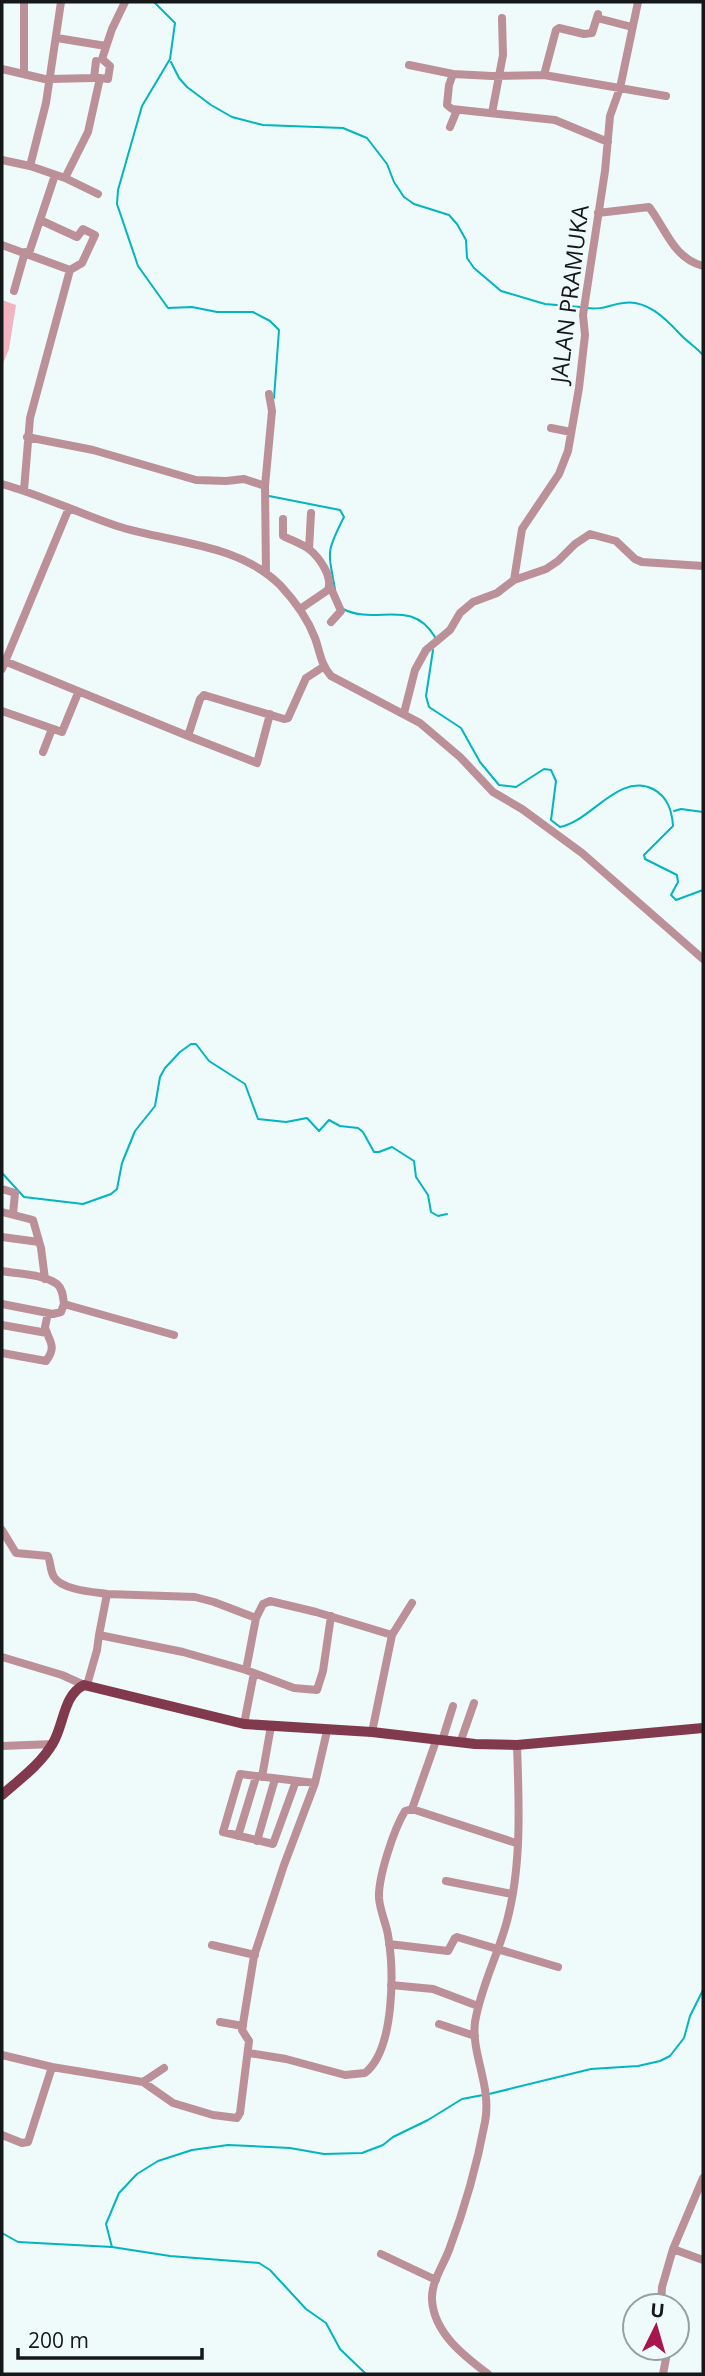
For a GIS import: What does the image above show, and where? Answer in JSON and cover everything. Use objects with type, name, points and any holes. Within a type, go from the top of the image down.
[{"type":"main road","points":[[2,1795],[41,1759],[52,1744],[70,1699],[75,1691],[85,1685],[244,1724],[372,1732],[460,1743],[517,1745],[703,1728]]},
{"type":"street","points":[[24,2],[24,74]]},
{"type":"street","points":[[30,166],[46,103],[61,2]]},
{"type":"street","points":[[2,69],[49,80],[108,79],[110,66],[102,59],[125,2]]},
{"type":"street","name":"JALAN PRAMUKA","points":[[514,580],[522,529],[559,474],[568,451],[585,335],[583,315],[610,116],[620,88],[638,2]]},
{"type":"street","points":[[544,75],[556,30],[559,28],[589,34],[593,31],[597,16],[632,27]]},
{"type":"street","points":[[492,113],[503,55],[502,18]]},
{"type":"street","points":[[57,38],[106,46]]},
{"type":"street","points":[[65,178],[88,132],[97,78],[96,61]]},
{"type":"street","points":[[409,65],[453,74],[544,75],[666,96]]},
{"type":"street","points":[[453,74],[447,105],[452,109],[555,120],[608,142]]},
{"type":"street","points":[[450,127],[457,110]]},
{"type":"street","points":[[2,160],[65,178],[98,194]]},
{"type":"street","points":[[14,291],[55,175]]},
{"type":"street","points":[[598,213],[649,206],[678,252],[691,262],[703,266]]},
{"type":"street","points":[[24,490],[27,437],[70,270],[82,263],[93,242],[94,234],[83,229],[77,237],[40,220]]},
{"type":"street","points":[[2,245],[70,270]]},
{"type":"street","points":[[266,572],[265,486],[272,411],[269,394]]},
{"type":"street","points":[[551,428],[571,432]]},
{"type":"street","points":[[27,437],[93,450],[196,480],[244,480],[265,486]]},
{"type":"street","points":[[2,484],[119,527],[217,551],[266,572],[300,609],[313,634],[323,667],[331,676],[404,713],[436,736],[493,792],[522,808],[582,853],[703,959]]},
{"type":"street","points":[[69,508],[3,663],[256,763],[270,714]]},
{"type":"street","points":[[309,549],[311,513]]},
{"type":"street","points":[[283,519],[283,536],[309,549],[330,580],[341,611],[331,622]]},
{"type":"street","points":[[404,713],[415,670],[426,650],[450,630],[466,607],[497,593],[514,580],[546,569],[590,534],[617,541],[635,559],[642,562],[703,566]]},
{"type":"street","points":[[300,609],[330,586]]},
{"type":"street","points":[[188,736],[200,699],[204,695],[288,718],[306,678],[323,667]]},
{"type":"street","points":[[2,711],[61,732],[78,693]]},
{"type":"street","points":[[43,752],[52,729]]},
{"type":"street","points":[[2,1189],[15,1193],[13,1214]]},
{"type":"street","points":[[2,1212],[33,1220],[45,1279]]},
{"type":"street","points":[[2,1237],[39,1242]]},
{"type":"street","points":[[2,1271],[45,1279],[57,1284],[62,1291],[64,1304],[59,1314],[2,1304]]},
{"type":"street","points":[[64,1304],[174,1335]]},
{"type":"street","points":[[2,1353],[46,1362],[52,1348],[52,1339],[45,1327],[48,1313]]},
{"type":"street","points":[[2,1325],[47,1333]]},
{"type":"street","points":[[2,1530],[16,1553],[48,1556],[54,1577],[60,1583],[76,1589],[107,1594],[195,1597],[256,1618]]},
{"type":"street","points":[[2,1657],[62,1675],[85,1685],[97,1650],[107,1594]]},
{"type":"street","points":[[244,1724],[256,1618],[263,1604],[270,1601],[392,1635]]},
{"type":"street","points":[[372,1732],[392,1635],[412,1602]]},
{"type":"street","points":[[99,1635],[183,1652],[294,1688],[317,1690],[323,1671],[331,1616]]},
{"type":"street","points":[[460,1743],[474,1703]]},
{"type":"street","points":[[412,1809],[453,1706]]},
{"type":"street","points":[[238,1836],[259,1777],[271,1726]]},
{"type":"street","points":[[2,2055],[52,2067],[143,2082],[173,2103],[236,2119],[240,2113],[249,2053],[249,2041],[242,2030],[255,1955],[284,1865],[315,1783],[327,1731]]},
{"type":"street","points":[[2,1746],[52,1744]]},
{"type":"street","points":[[488,2374],[453,2344],[439,2324],[431,2297],[466,2197],[487,2109],[486,2088],[475,2036],[478,2006],[506,1922],[512,1894],[519,1803],[517,1745]]},
{"type":"street","points":[[296,1781],[274,1844],[224,1833],[222,1830],[240,1774],[315,1783]]},
{"type":"street","points":[[257,1840],[275,1779]]},
{"type":"street","points":[[249,2053],[286,2059],[345,2075],[365,2073],[371,2068],[380,2051],[391,2003],[389,1944],[379,1898],[380,1887],[396,1825],[405,1811],[412,1809],[516,1843]]},
{"type":"street","points":[[446,1881],[512,1894]]},
{"type":"street","points":[[389,1944],[448,1951],[457,1937],[558,1967]]},
{"type":"street","points":[[212,1945],[255,1955]]},
{"type":"street","points":[[391,1985],[433,1989],[478,2006]]},
{"type":"street","points":[[220,2022],[243,2026]]},
{"type":"street","points":[[439,2024],[475,2036]]},
{"type":"street","points":[[2,2135],[22,2143],[28,2142],[52,2067]]},
{"type":"street","points":[[143,2082],[164,2068]]},
{"type":"street","points":[[662,2292],[673,2249],[703,2178]]},
{"type":"street","points":[[673,2249],[703,2260]]},
{"type":"street","points":[[381,2254],[436,2280]]},
{"type":"shaded area","points":[[2,300],[16,305],[9,349],[2,366]]},
{"type":"waterway","points":[[154,2],[175,23],[170,59],[142,106],[118,190],[117,204],[138,266],[168,308],[192,307],[217,312],[253,312],[270,321],[279,330],[274,398]]},
{"type":"waterway","points":[[171,62],[187,87],[232,117],[263,125],[343,128],[367,138],[387,164],[404,197],[414,204],[449,215],[457,224],[466,240],[467,258],[474,268],[501,291],[545,304],[580,307]]},
{"type":"waterway","points":[[586,308],[631,303],[647,307],[661,316],[703,355]]},
{"type":"waterway","points":[[269,496],[340,510],[344,517],[330,552],[335,589]]},
{"type":"waterway","points":[[343,609],[368,615],[392,614],[415,618],[426,625],[435,637]]},
{"type":"waterway","points":[[433,650],[426,696],[429,707],[461,728],[480,762],[499,785],[516,787],[544,769],[551,770],[556,781],[551,820],[560,827],[582,817],[628,787],[653,789],[668,805],[673,826],[644,855],[645,859],[677,875],[678,882],[671,895],[676,900],[703,890]]},
{"type":"waterway","points":[[674,811],[681,809],[703,812]]},
{"type":"waterway","points":[[2,1173],[24,1197],[83,1204],[111,1194],[117,1189],[122,1163],[135,1131],[155,1106],[160,1077],[165,1068],[180,1052],[191,1044],[196,1044],[209,1061],[245,1084],[258,1119],[286,1122],[307,1118],[319,1131],[329,1120],[340,1126],[358,1128],[374,1152],[392,1147],[414,1161],[416,1177],[428,1195],[431,1212],[438,1216],[447,1214]]},
{"type":"waterway","points":[[489,2094],[591,2069],[638,2066],[660,2061],[670,2056],[684,2038],[690,2016],[703,1990]]},
{"type":"waterway","points":[[112,2247],[106,2224],[119,2193],[137,2174],[158,2161],[192,2150],[228,2145],[290,2148],[324,2154],[362,2153],[383,2145],[462,2099],[483,2095]]},
{"type":"waterway","points":[[2,2233],[18,2242],[112,2247],[170,2256],[259,2263],[270,2270],[306,2309],[326,2323],[340,2349],[366,2374]]}]
